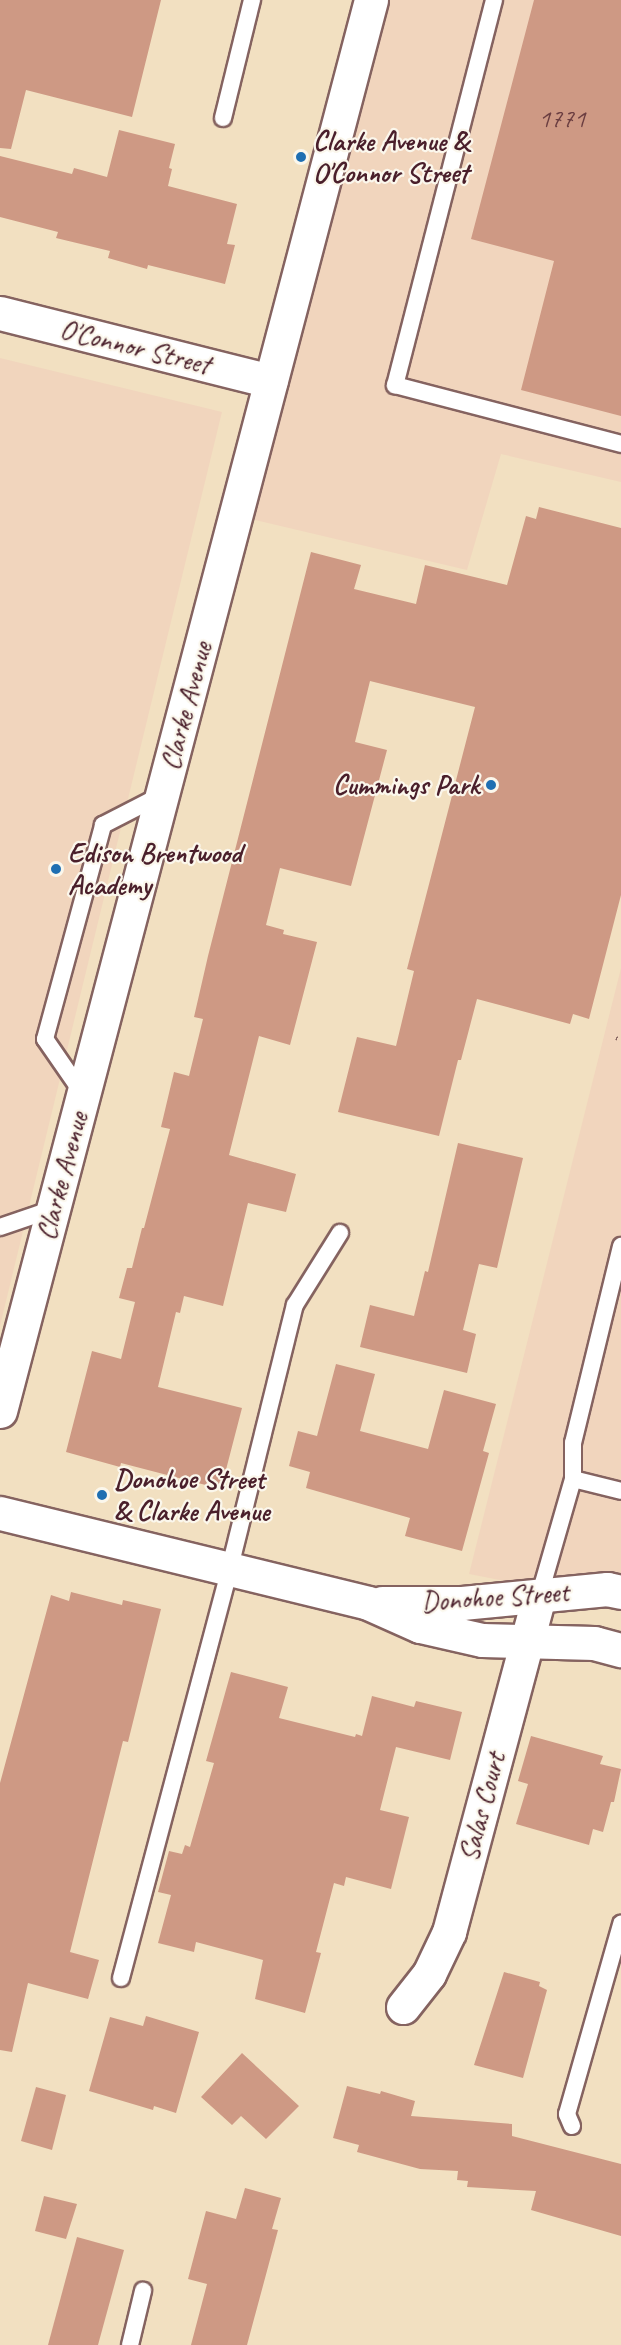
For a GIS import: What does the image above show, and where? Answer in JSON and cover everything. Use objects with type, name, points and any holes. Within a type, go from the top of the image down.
[{"type":"street","name":"Clarke Avenue","points":[[0,1411],[371,0]]},
{"type":"street","name":"O'Connor Street","points":[[0,313],[271,381]]},
{"type":"street","name":"Donohoe Street","points":[[0,1513],[230,1567],[368,1603],[420,1626],[482,1640],[594,1644],[621,1650]]},
{"type":"street","name":"Donohoe Street","points":[[368,1603],[462,1604],[607,1589],[621,1592]]},
{"type":"street","name":"Salas Court","points":[[403,2007],[429,1974],[449,1932],[539,1597]]},
{"type":"lane","points":[[223,118],[252,0]]},
{"type":"lane","points":[[494,0],[395,385],[621,444]]},
{"type":"lane","points":[[84,1095],[45,1039],[103,825],[162,794]]},
{"type":"lane","points":[[0,1227],[53,1209]]},
{"type":"lane","points":[[121,1978],[230,1567],[295,1305],[340,1233]]},
{"type":"lane","points":[[539,1597],[573,1479],[573,1443],[621,1246]]},
{"type":"lane","points":[[573,1479],[621,1491]]},
{"type":"lane","points":[[572,2126],[567,2114],[621,1924]]},
{"type":"lane","points":[[130,2345],[144,2291]]},
{"type":"shaded area","points":[[390,0],[621,0],[621,482],[501,454],[467,570],[251,519]]},
{"type":"shaded area","name":"Edison Brentwood Academy","points":[[0,358],[222,412],[0,1326]]},
{"type":"shaded area","points":[[621,968],[621,1604],[469,1574]]},
{"type":"building","points":[[0,0],[161,0],[132,117],[26,90],[11,149],[0,148]]},
{"type":"building","points":[[534,0],[621,0],[621,416],[521,390],[554,261],[471,239]]},
{"type":"building","points":[[119,130],[175,144],[169,168],[172,169],[168,186],[237,204],[227,244],[235,245],[225,284],[148,265],[147,269],[108,258],[110,251],[56,238],[58,232],[0,217],[0,156],[72,174],[74,168],[107,177]]},
{"type":"building","points":[[539,507],[621,528],[621,895],[589,1019],[573,1014],[570,1024],[477,999],[461,1060],[458,1060],[439,1136],[338,1112],[357,1037],[396,1046],[414,971],[407,969],[475,707],[370,681],[355,742],[387,750],[351,886],[280,868],[266,925],[284,930],[283,934],[317,942],[290,1045],[259,1036],[229,1155],[296,1174],[286,1212],[248,1203],[223,1306],[184,1296],[180,1313],[176,1312],[158,1387],[242,1408],[221,1489],[121,1463],[120,1467],[66,1452],[92,1351],[121,1359],[135,1302],[119,1298],[127,1268],[132,1268],[170,1129],[161,1127],[174,1072],[189,1076],[203,1019],[194,1017],[208,956],[311,552],[361,565],[354,589],[416,604],[425,565],[507,585],[526,516],[536,519]]},
{"type":"building","points":[[458,1143],[523,1158],[497,1268],[479,1264],[463,1330],[476,1334],[467,1373],[360,1347],[370,1305],[414,1316],[425,1271],[428,1272]]},
{"type":"building","points":[[336,1364],[375,1374],[360,1431],[428,1449],[444,1390],[496,1404],[483,1451],[489,1453],[462,1551],[405,1536],[410,1518],[306,1488],[310,1472],[289,1466],[298,1431],[317,1436]]},
{"type":"building","points":[[71,1592],[122,1605],[123,1600],[161,1609],[128,1742],[123,1741],[70,1952],[99,1960],[88,1999],[28,1983],[12,2052],[0,2050],[0,1783],[51,1595],[69,1601]]},
{"type":"building","points":[[231,1672],[288,1687],[279,1718],[355,1737],[356,1734],[362,1736],[372,1696],[414,1707],[416,1701],[462,1712],[450,1760],[396,1747],[380,1810],[409,1817],[391,1889],[346,1877],[344,1886],[334,1883],[316,1952],[321,1953],[305,2013],[255,1999],[263,1960],[196,1942],[194,1952],[158,1943],[171,1895],[158,1892],[169,1851],[182,1854],[185,1845],[190,1847],[214,1763],[206,1761]]},
{"type":"building","points":[[531,1736],[603,1756],[600,1764],[621,1769],[614,1802],[611,1802],[603,1832],[593,1829],[589,1845],[516,1824],[528,1784],[518,1781]]},
{"type":"building","points":[[504,1972],[540,1982],[539,1986],[547,1990],[523,2078],[474,2065]]},
{"type":"building","points":[[146,2016],[199,2032],[176,2113],[154,2106],[153,2110],[89,2091],[110,2017],[143,2026]]},
{"type":"building","points":[[242,2053],[299,2106],[266,2139],[241,2116],[232,2125],[201,2097]]},
{"type":"building","points":[[347,2086],[380,2094],[381,2091],[415,2101],[411,2116],[512,2124],[512,2136],[621,2164],[621,2236],[531,2210],[536,2191],[467,2187],[468,2181],[457,2180],[458,2171],[420,2169],[357,2152],[359,2145],[333,2138]]},
{"type":"building","points":[[36,2087],[66,2095],[52,2150],[21,2141]]},
{"type":"building","points":[[245,2188],[281,2198],[272,2229],[278,2230],[247,2345],[191,2345],[207,2284],[188,2279],[206,2211],[236,2219]]},
{"type":"building","points":[[44,2196],[77,2204],[66,2239],[35,2231]]},
{"type":"building","points":[[77,2237],[124,2250],[98,2345],[48,2345]]},
{"type":"place","name":"Clarke Avenue & O'Connor Street","points":[[301,157]]},
{"type":"place","name":"Cummings Park","points":[[491,785]]},
{"type":"place","name":"Edison Brentwood Academy","points":[[56,869]]},
{"type":"place","name":"Donohoe Street & Clarke Avenue","points":[[102,1495]]}]
